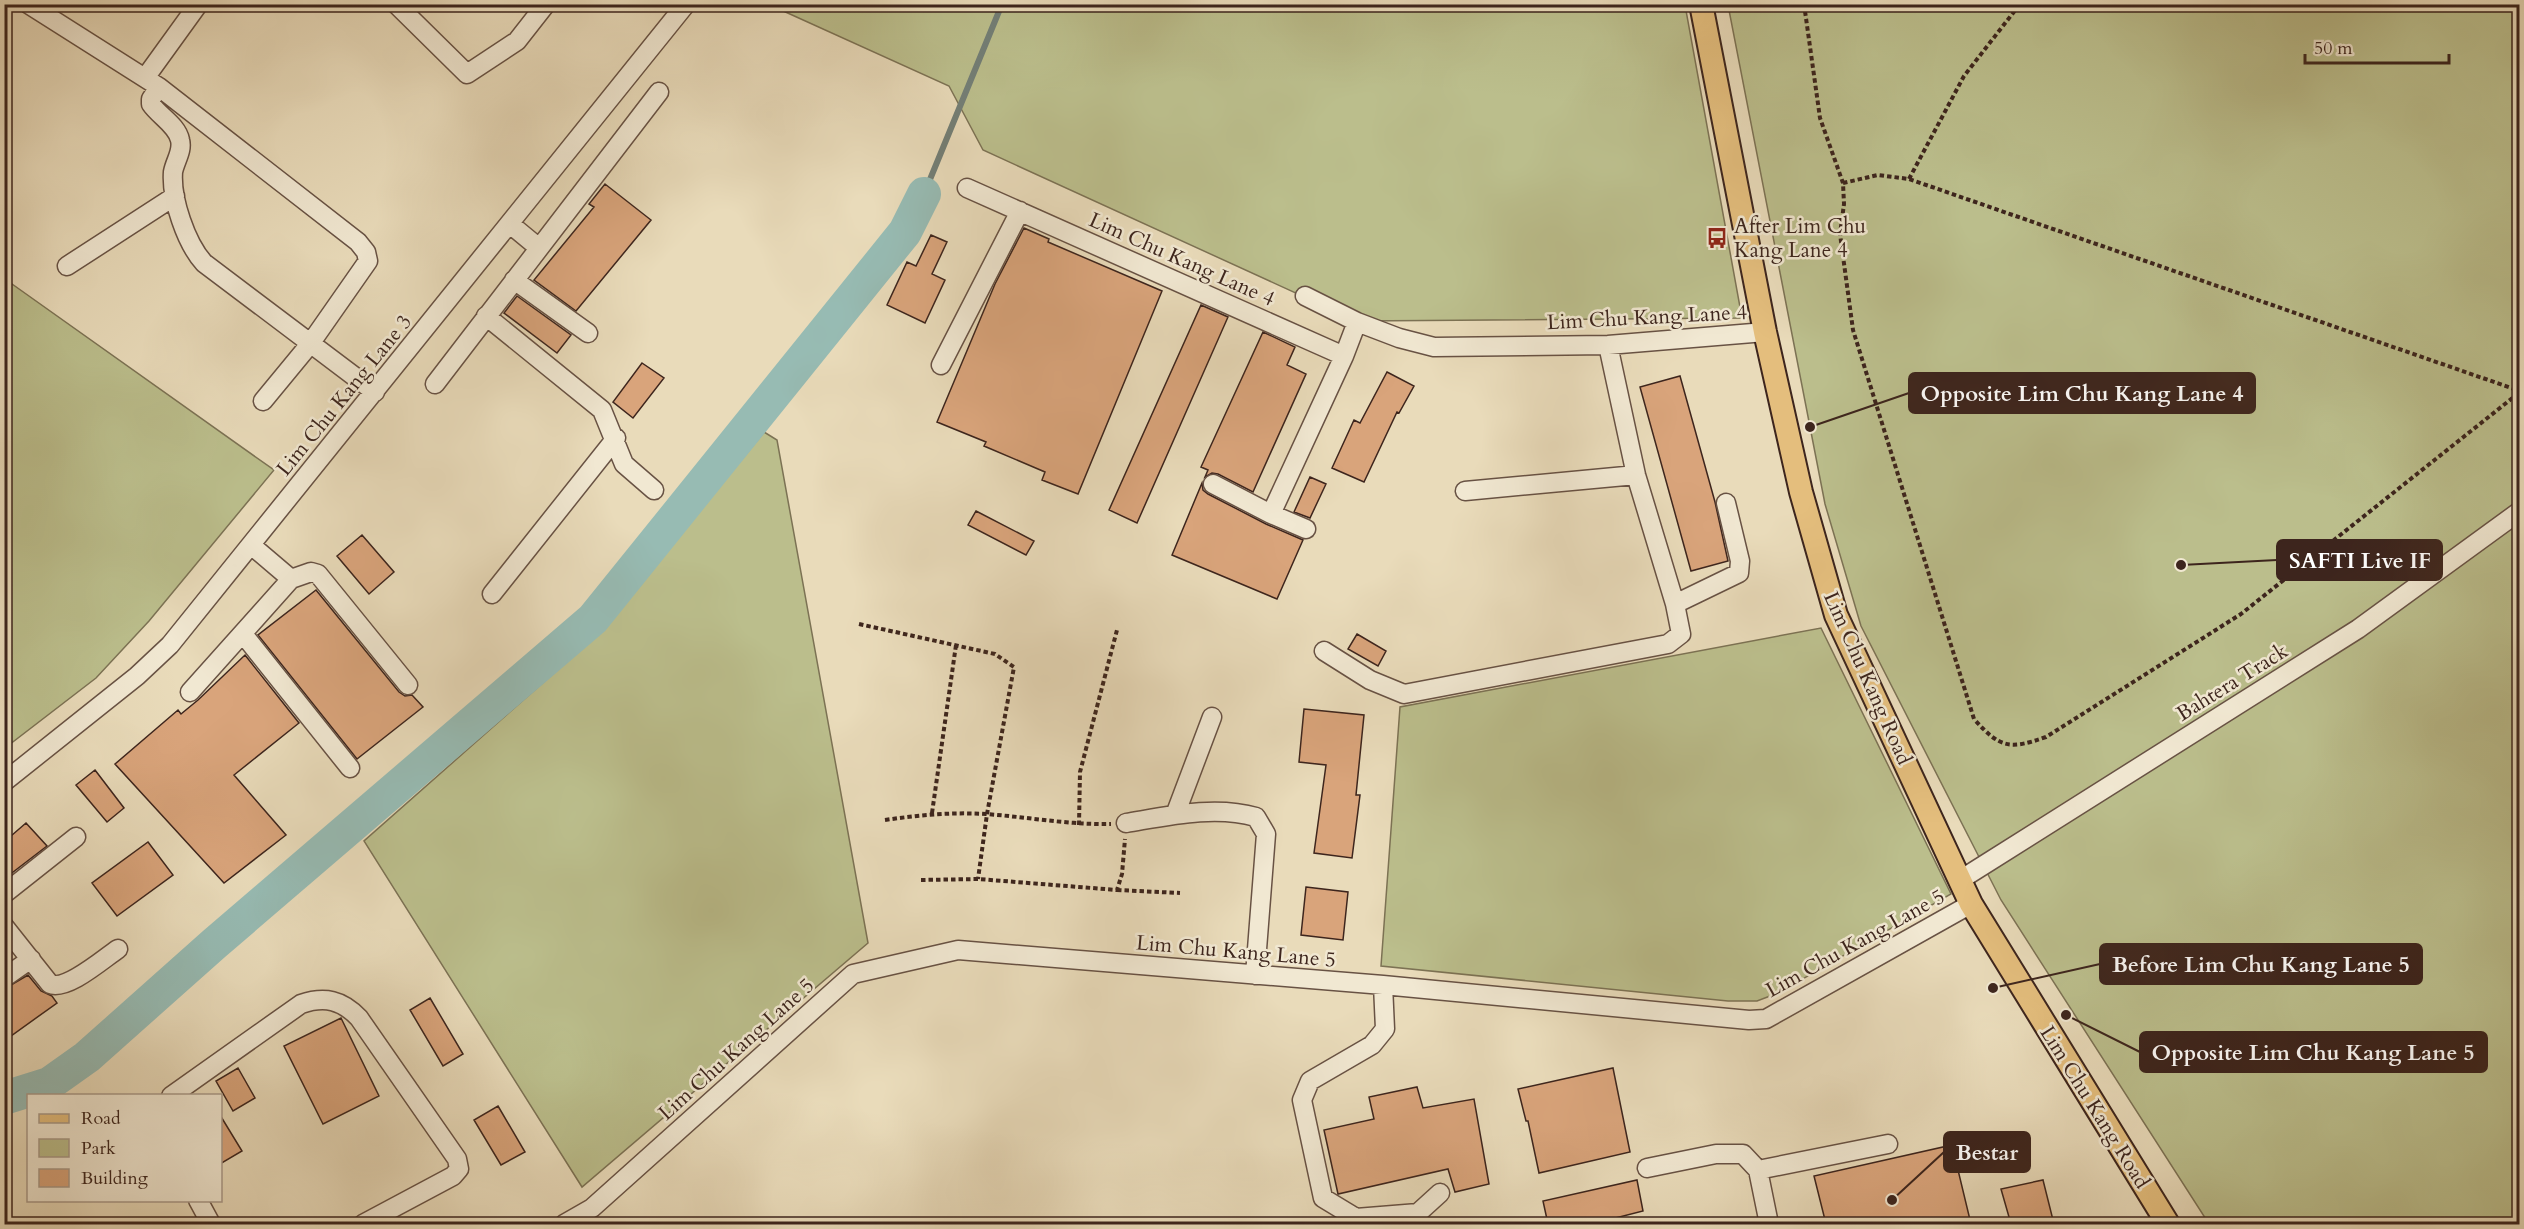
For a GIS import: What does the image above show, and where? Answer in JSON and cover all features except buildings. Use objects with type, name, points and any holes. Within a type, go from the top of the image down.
[{"type":"main road","name":"Lim Chu Kang Road","points":[[1701,4],[1765,332],[1801,492],[1836,615],[1971,904],[2168,1224]]},
{"type":"street","points":[[28,4],[152,83],[358,242],[366,252],[368,261],[310,344],[263,401]]},
{"type":"street","points":[[396,4],[467,74],[517,41],[546,4]]},
{"type":"street","name":"Lim Chu Kang Lane 3","points":[[4,782],[137,676],[170,645],[686,4]]},
{"type":"street","points":[[197,6],[152,83],[151,99],[151,104],[180,137],[181,146],[174,170],[175,196],[192,250],[204,263],[375,392]]},
{"type":"street","points":[[435,384],[659,92]]},
{"type":"street","name":"Lim Chu Kang Lane 4","points":[[967,188],[1344,356]]},
{"type":"street","points":[[68,266],[175,196]]},
{"type":"street","points":[[941,365],[1020,211]]},
{"type":"street","points":[[510,224],[539,248]]},
{"type":"street","points":[[514,280],[588,333]]},
{"type":"street","name":"Lim Chu Kang Lane 4","points":[[1305,296],[1357,322],[1399,338],[1434,347],[1608,345],[1765,332]]},
{"type":"street","points":[[486,316],[602,410],[616,438],[624,464],[654,490]]},
{"type":"street","points":[[1271,514],[1344,356],[1357,322]]},
{"type":"street","points":[[1324,651],[1370,680],[1404,694],[1668,644],[1681,634],[1675,604],[1636,475],[1608,345]]},
{"type":"street","points":[[492,594],[616,438]]},
{"type":"street","points":[[1465,491],[1636,475]]},
{"type":"street","points":[[1213,484],[1306,529]]},
{"type":"street","points":[[1675,604],[1739,573],[1740,561],[1726,503]]},
{"type":"street","name":"Bahtera Track","points":[[1960,880],[2358,629],[2520,511]]},
{"type":"street","points":[[251,544],[291,579]]},
{"type":"street","points":[[190,692],[291,579],[311,572],[318,574],[408,685]]},
{"type":"street","points":[[243,634],[350,768]]},
{"type":"street","points":[[1175,815],[1212,717]]},
{"type":"street","points":[[1126,823],[1175,815],[1237,811],[1256,817],[1266,834],[1255,975]]},
{"type":"street","points":[[4,894],[76,837]]},
{"type":"street","name":"Lim Chu Kang Lane 5","points":[[564,1224],[592,1208],[853,974],[958,950],[1383,985],[1749,1020],[1766,1019],[1971,904]]},
{"type":"street","points":[[4,926],[50,984],[56,986],[67,984],[118,949]]},
{"type":"street","points":[[4,978],[31,959]]},
{"type":"street","points":[[1383,985],[1385,1029],[1372,1045],[1310,1081],[1302,1100],[1323,1198],[1356,1218],[1418,1213],[1440,1193]]},
{"type":"street","points":[[172,1094],[301,1004],[316,999],[333,1000],[348,1007],[359,1018],[457,1159],[459,1169],[453,1176],[363,1224]]},
{"type":"street","points":[[1758,1170],[1888,1144]]},
{"type":"street","points":[[1647,1168],[1716,1154],[1743,1154],[1758,1170],[1770,1224]]},
{"type":"street","points":[[199,1202],[211,1224]]},
{"type":"path","points":[[1804,4],[1820,118],[1843,183],[1844,204],[1840,234],[1853,330],[1974,719],[1990,737],[2006,746],[2023,745],[2046,737],[2241,614],[2520,391]]},
{"type":"path","points":[[1909,178],[1964,76],[2020,4]]},
{"type":"path","points":[[1843,183],[1878,175],[1909,178],[2520,391]]},
{"type":"path","points":[[859,624],[995,654],[1014,667],[987,814],[978,879]]},
{"type":"path","points":[[1079,825],[1080,772],[1117,630]]},
{"type":"path","points":[[932,813],[956,645]]},
{"type":"path","points":[[885,820],[932,813],[987,814],[1079,825],[1126,823],[1122,874],[1117,890]]},
{"type":"path","points":[[921,880],[978,879],[1180,893]]},
{"type":"green space","points":[[770,5],[1685,5],[1742,318],[1357,321],[983,150],[949,86]]},
{"type":"green space","points":[[1728,5],[2519,5],[2519,1224],[2209,1224],[2001,900],[1861,626],[1825,504]]},
{"type":"green space","points":[[5,279],[274,470],[149,621],[96,678],[5,748]]},
{"type":"green space","points":[[764,432],[777,440],[868,943],[582,1187],[364,841],[598,634]]},
{"type":"green space","points":[[1821,628],[1951,894],[1778,993],[1757,1001],[1728,1001],[1381,966],[1400,707]]},
{"type":"waterway","points":[[924,194],[1002,4]]},
{"type":"waterway","points":[[4,1098],[49,1084],[87,1057],[214,944],[593,619],[905,232],[924,194]]},
{"type":"place","name":"After Lim Chu Kang Lane 4","points":[[1717,238]]},
{"type":"place","name":"Opposite Lim Chu Kang Lane 4","points":[[1810,427]]},
{"type":"place","name":"SAFTI Live IF","points":[[2181,565]]},
{"type":"place","name":"Before Lim Chu Kang Lane 5","points":[[1993,988]]},
{"type":"place","name":"Opposite Lim Chu Kang Lane 5","points":[[2066,1015]]},
{"type":"place","name":"Bestar","points":[[1892,1200]]}]
